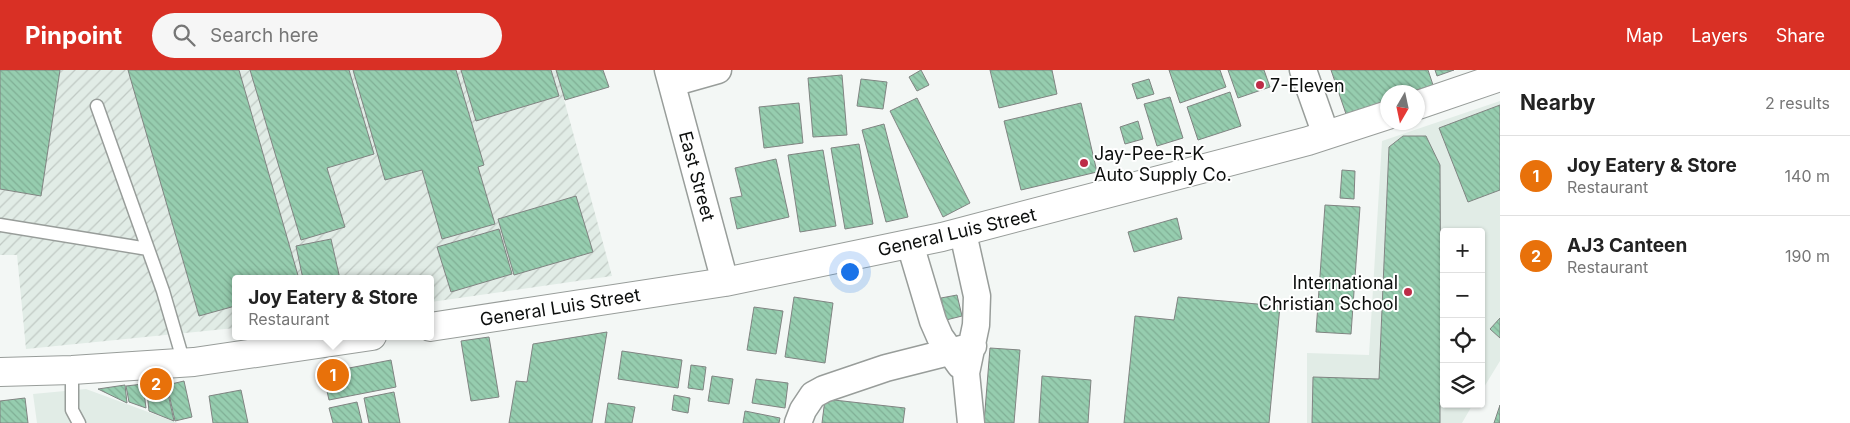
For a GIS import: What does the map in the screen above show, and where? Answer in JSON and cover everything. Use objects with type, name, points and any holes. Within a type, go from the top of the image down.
[{"type":"main road","points":[[1425,104],[1500,77]]},
{"type":"main road","name":"General Luis Street","points":[[434,327],[725,282],[910,244],[963,232],[1326,135],[1380,118]]},
{"type":"main road","points":[[0,372],[72,370],[184,363],[346,340]]},
{"type":"street","points":[[670,77],[718,70]]},
{"type":"street","points":[[1303,70],[1326,135]]},
{"type":"street","name":"East Street","points":[[670,77],[725,282]]},
{"type":"street","points":[[798,423],[803,410],[813,395],[824,389],[886,368],[961,348],[976,325],[977,296],[963,232]]},
{"type":"street","points":[[910,244],[940,337],[961,348]]},
{"type":"street","points":[[961,348],[966,373],[970,423]]},
{"type":"lane","points":[[97,106],[163,291],[184,363]]},
{"type":"lane","points":[[0,224],[148,249]]},
{"type":"lane","points":[[72,370],[72,410],[79,423]]},
{"type":"shaded area","points":[[0,70],[556,70],[612,276],[434,302],[434,275],[232,275],[232,328],[26,349],[17,255],[0,255]]},
{"type":"shaded area","name":"International Christian School","points":[[1500,101],[1500,361],[1485,385],[1485,228],[1440,228],[1440,408],[1471,408],[1462,423],[1307,423],[1307,353],[1369,355],[1382,141],[1414,130],[1425,130],[1425,126]]},
{"type":"shaded area","points":[[86,389],[178,423],[37,423],[33,394]]},
{"type":"building","points":[[0,70],[60,70],[41,196],[0,189]]},
{"type":"building","points":[[128,70],[239,70],[298,275],[232,275],[232,307],[199,316]]},
{"type":"building","points":[[250,70],[349,70],[374,154],[327,168],[345,227],[301,240]]},
{"type":"building","points":[[353,70],[456,70],[484,165],[478,167],[495,224],[442,239],[422,170],[385,180]]},
{"type":"building","points":[[461,70],[551,70],[559,96],[476,121]]},
{"type":"building","points":[[556,70],[603,70],[609,87],[565,100]]},
{"type":"building","points":[[921,70],[929,85],[917,91],[909,77]]},
{"type":"building","points":[[990,70],[1052,70],[1057,94],[999,108]]},
{"type":"building","points":[[1169,70],[1220,70],[1226,87],[1180,103]]},
{"type":"building","points":[[1228,70],[1264,70],[1270,87],[1238,98]]},
{"type":"building","points":[[1331,70],[1428,70],[1433,85],[1425,87],[1425,85],[1380,85],[1380,103],[1346,114]]},
{"type":"building","points":[[1435,70],[1454,70],[1437,76]]},
{"type":"building","points":[[842,75],[847,135],[813,137],[808,78]]},
{"type":"building","points":[[861,79],[887,82],[883,109],[857,106]]},
{"type":"building","points":[[1149,79],[1154,94],[1137,99],[1132,84]]},
{"type":"building","points":[[1230,92],[1241,126],[1198,140],[1187,107]]},
{"type":"building","points":[[1170,97],[1183,138],[1157,146],[1144,104]]},
{"type":"building","points":[[917,98],[970,203],[943,217],[890,111]]},
{"type":"building","points":[[799,103],[803,143],[764,148],[759,107]]},
{"type":"building","points":[[1081,103],[1097,172],[1021,190],[1004,121]]},
{"type":"building","points":[[1500,105],[1500,190],[1468,202],[1439,128]]},
{"type":"building","points":[[1138,121],[1143,139],[1125,144],[1120,127]]},
{"type":"building","points":[[884,124],[908,217],[886,222],[862,130]]},
{"type":"building","points":[[1403,136],[1426,136],[1440,165],[1440,423],[1312,423],[1313,377],[1379,379],[1389,147]]},
{"type":"building","points":[[859,144],[873,224],[845,229],[831,148]]},
{"type":"building","points":[[823,150],[836,226],[800,232],[788,155]]},
{"type":"building","points":[[776,159],[789,217],[737,229],[730,198],[742,196],[735,168]]},
{"type":"building","points":[[1342,170],[1355,171],[1354,199],[1340,198]]},
{"type":"building","points":[[576,196],[593,252],[514,275],[498,219]]},
{"type":"building","points":[[1325,205],[1360,207],[1351,334],[1316,332]]},
{"type":"building","points":[[1177,218],[1182,239],[1134,252],[1128,232]]},
{"type":"building","points":[[499,229],[512,274],[451,292],[437,247]]},
{"type":"building","points":[[331,239],[339,275],[302,275],[296,246]]},
{"type":"building","points":[[957,295],[962,316],[946,320],[941,298]]},
{"type":"building","points":[[794,297],[833,303],[825,363],[785,357]]},
{"type":"building","points":[[1178,297],[1280,306],[1269,423],[1124,423],[1135,316],[1174,320]]},
{"type":"building","points":[[754,307],[783,311],[776,354],[747,350]]},
{"type":"building","points":[[1500,318],[1500,338],[1490,329]]},
{"type":"building","points":[[607,332],[592,423],[509,423],[516,381],[527,382],[533,344]]},
{"type":"building","points":[[489,337],[499,397],[471,401],[461,341]]},
{"type":"building","points":[[990,348],[1020,350],[1014,423],[984,423]]},
{"type":"building","points":[[622,351],[682,360],[678,388],[618,379]]},
{"type":"building","points":[[391,360],[396,387],[329,400],[323,373]]},
{"type":"building","points":[[691,365],[706,367],[703,390],[688,388]]},
{"type":"building","points":[[712,376],[733,379],[729,404],[708,401]]},
{"type":"building","points":[[1042,376],[1091,380],[1088,423],[1039,423]]},
{"type":"building","points":[[756,379],[788,383],[785,408],[752,403]]},
{"type":"building","points":[[165,380],[174,421],[149,411],[146,383]]},
{"type":"building","points":[[184,381],[192,417],[175,421],[167,385]]},
{"type":"building","points":[[143,384],[146,408],[129,402],[126,386]]},
{"type":"building","points":[[125,385],[127,403],[98,389]]},
{"type":"building","points":[[241,390],[248,423],[213,423],[209,396]]},
{"type":"building","points":[[394,392],[400,423],[369,423],[364,398]]},
{"type":"building","points":[[674,395],[690,398],[688,413],[672,410]]},
{"type":"building","points":[[25,398],[28,423],[0,423],[0,401]]},
{"type":"building","points":[[825,399],[905,408],[903,423],[822,423]]},
{"type":"building","points":[[357,402],[362,423],[333,423],[329,408]]},
{"type":"building","points":[[608,403],[635,407],[632,423],[605,423]]},
{"type":"building","points":[[1500,405],[1500,423],[1494,423]]},
{"type":"building","points":[[745,411],[780,418],[779,423],[743,423]]},
{"type":"place","name":"7-Eleven","points":[[1260,85]]},
{"type":"place","name":"Jay-Pee-R-K Auto Supply Co.","points":[[1084,163]]},
{"type":"place","name":"International Christian School","points":[[1408,292]]},
{"type":"place","name":"Joy Eatery & Store","points":[[333,375]]},
{"type":"place","name":"AJ3 Canteen","points":[[156,384]]}]
